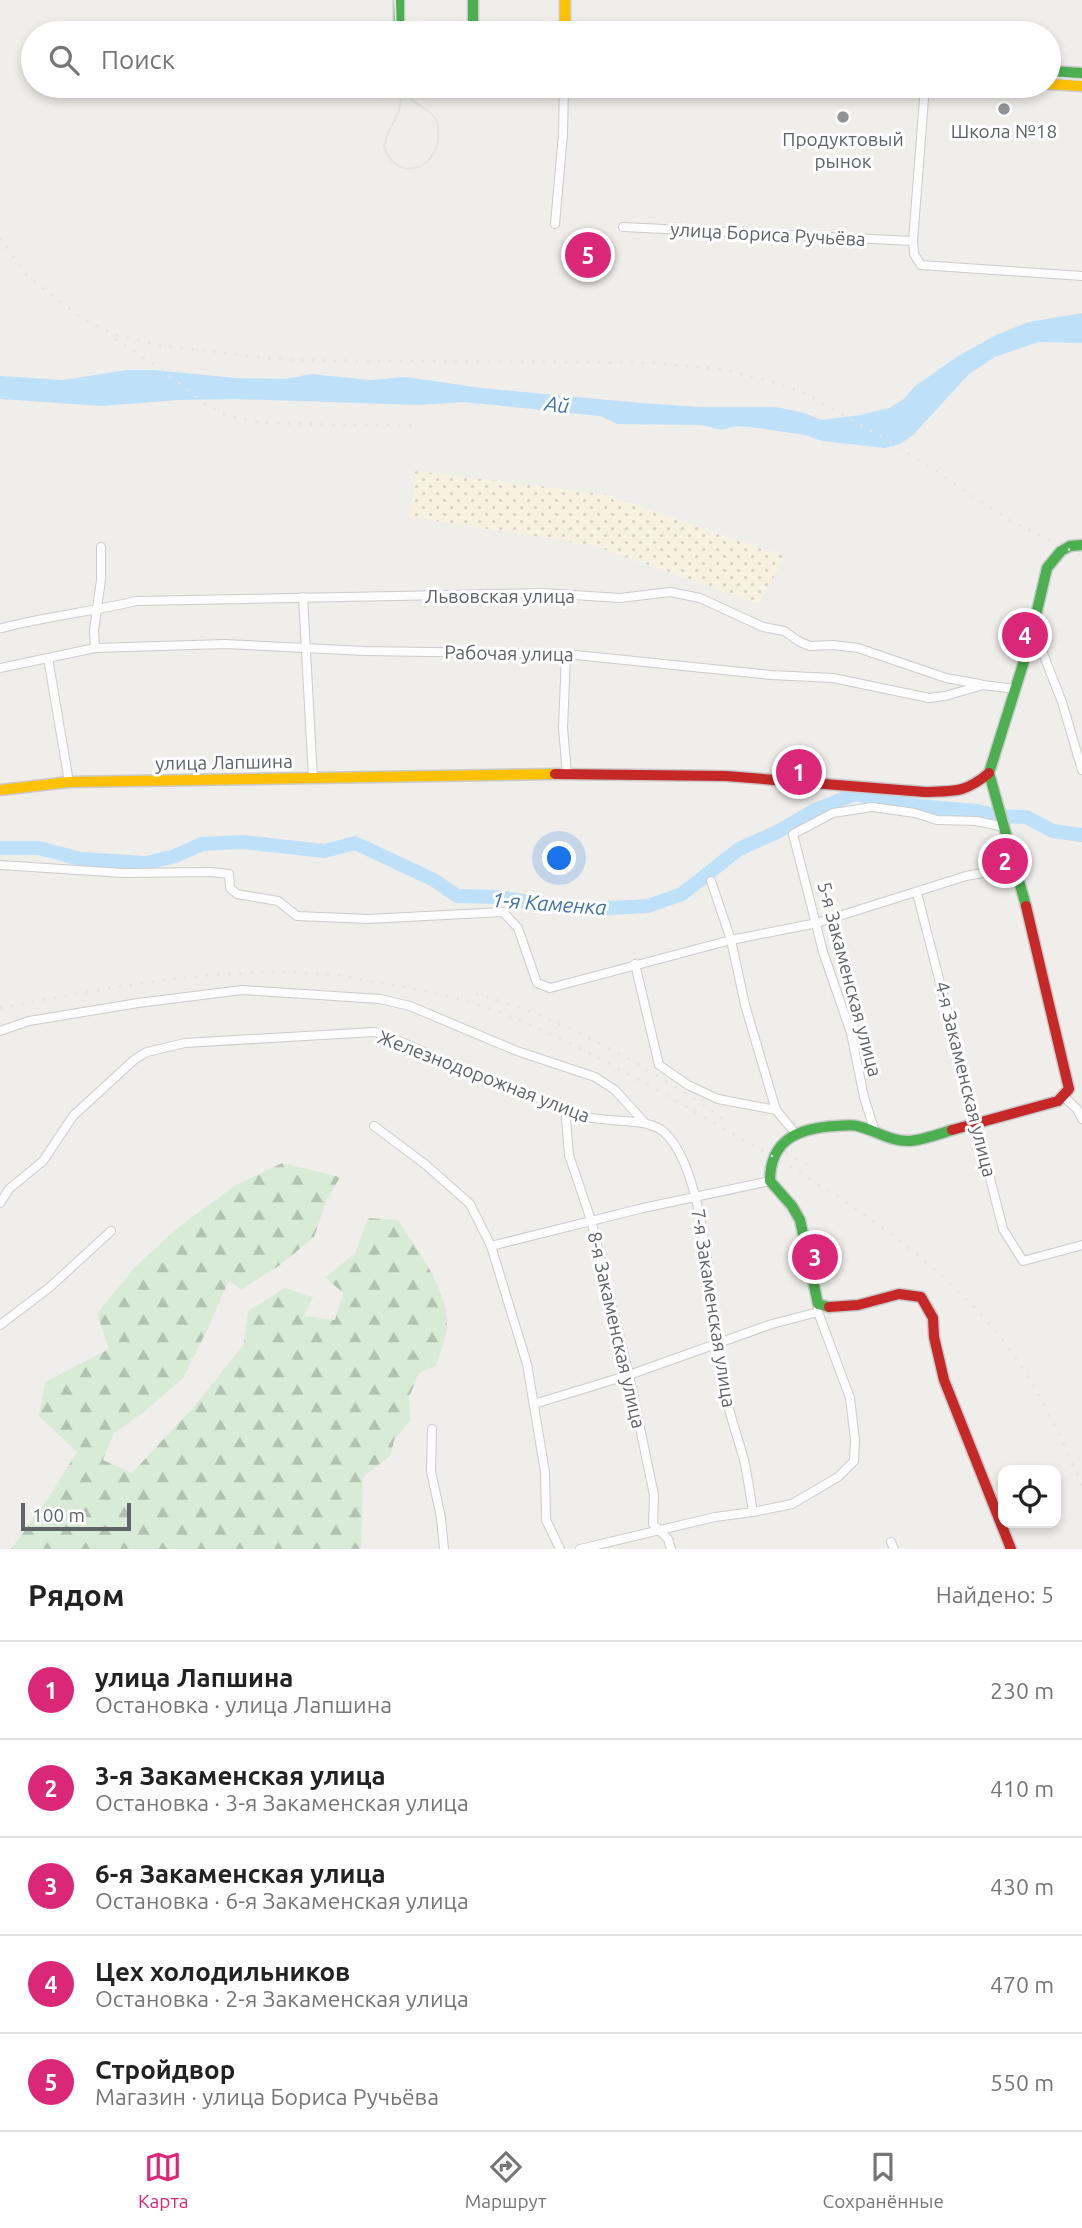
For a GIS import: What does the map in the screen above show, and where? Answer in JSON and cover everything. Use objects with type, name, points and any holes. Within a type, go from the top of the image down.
[{"type":"street","points":[[399,0],[399,21]]},
{"type":"street","points":[[473,0],[473,21]]},
{"type":"street","points":[[565,0],[565,21]]},
{"type":"street","points":[[1061,72],[1082,73]]},
{"type":"street","points":[[1061,85],[1082,86]]},
{"type":"street","points":[[555,224],[564,98]]},
{"type":"street","points":[[924,98],[913,241],[914,254],[921,265],[1082,276]]},
{"type":"street","name":"улица Бориса Ручьёва","points":[[623,228],[913,241]]},
{"type":"street","points":[[580,1549],[715,1517],[792,1504],[838,1477],[854,1461],[855,1440],[850,1398],[818,1308],[800,1220],[771,1181],[770,1169],[774,1157],[787,1138],[813,1127],[855,1125],[898,1140],[911,1140],[1058,1101],[1069,1089],[1017,867],[989,773],[1033,628],[1043,582],[1053,558],[1066,546],[1082,545]]},
{"type":"street","points":[[95,648],[101,547]]},
{"type":"street","name":"Львовская улица","points":[[2,628],[62,613],[98,610],[135,601],[542,593],[621,598],[670,592],[700,598],[763,627],[784,631],[810,646],[858,648],[946,678],[983,685]]},
{"type":"street","points":[[303,597],[313,778]]},
{"type":"street","points":[[1033,628],[1062,702],[1082,770]]},
{"type":"street","name":"Рабочая улица","points":[[0,668],[95,648],[225,644],[304,649],[566,654],[771,675],[834,678],[929,698],[983,685],[1015,689]]},
{"type":"street","points":[[566,654],[563,728],[567,774]]},
{"type":"street","points":[[48,658],[69,782]]},
{"type":"street","name":"улица Лапшина","points":[[0,790],[69,782],[567,774],[726,776],[956,792],[972,787],[989,773]]},
{"type":"street","name":"5-я Закаменская улица","points":[[874,1132],[851,1033],[823,952],[793,834],[834,813],[872,807],[915,813],[937,820],[976,821],[1006,827]]},
{"type":"street","points":[[0,865],[124,873],[229,873],[230,888],[237,894],[278,901],[297,916],[368,919],[503,912],[518,928],[537,983],[550,988],[731,940],[817,923],[967,876],[1017,867]]},
{"type":"street","points":[[711,881],[731,940],[745,1005],[776,1110],[796,1134]]},
{"type":"street","name":"4-я Закаменская улица","points":[[917,893],[1003,1229],[1023,1261],[1082,1245]]},
{"type":"street","points":[[635,964],[659,1065],[718,1099],[776,1110]]},
{"type":"street","name":"Железнодорожная улица","points":[[0,1031],[29,1021],[97,1009],[242,990],[380,999],[410,1006],[517,1051],[595,1077],[615,1090],[644,1122]]},
{"type":"street","name":"Железнодорожная улица","points":[[0,1203],[9,1189],[43,1161],[73,1116],[135,1059],[147,1052],[199,1042],[374,1032],[479,1076],[601,1121],[644,1122]]},
{"type":"street","points":[[1064,1097],[1082,1119]]},
{"type":"street","name":"8-я Закаменская улица","points":[[565,1107],[569,1155],[591,1220],[629,1375],[654,1495],[653,1524],[668,1539],[671,1549]]},
{"type":"street","name":"7-я Закаменская улица","points":[[644,1122],[662,1130],[675,1143],[684,1160],[696,1198],[707,1256],[716,1345],[725,1393],[745,1462],[753,1512]]},
{"type":"street","points":[[374,1126],[426,1164],[470,1204],[491,1246],[527,1364],[545,1472],[546,1520],[560,1549]]},
{"type":"street","points":[[491,1246],[591,1220],[771,1181]]},
{"type":"street","points":[[0,1325],[43,1293],[111,1231]]},
{"type":"street","points":[[534,1404],[629,1375],[818,1308],[838,1308],[899,1294],[921,1297],[933,1318],[934,1337],[944,1380],[1011,1549]]},
{"type":"street","points":[[432,1429],[431,1471],[441,1518],[444,1549]]},
{"type":"green space","points":[[282,1163],[340,1177],[326,1202],[314,1237],[280,1265],[241,1290],[229,1280],[183,1378],[144,1412],[114,1433],[103,1460],[132,1473],[198,1402],[244,1344],[248,1311],[285,1288],[313,1297],[304,1316],[335,1320],[343,1293],[325,1277],[355,1254],[368,1218],[398,1220],[436,1282],[446,1310],[447,1328],[436,1366],[419,1373],[409,1397],[410,1421],[394,1440],[391,1455],[363,1477],[361,1549],[11,1549],[49,1497],[77,1452],[39,1416],[45,1382],[109,1349],[97,1314],[134,1268],[180,1226],[236,1185]]},
{"type":"sand","points":[[415,471],[604,494],[785,556],[759,604],[592,545],[410,517]]},
{"type":"water","name":"Ай","points":[[1082,313],[1082,343],[1038,342],[995,357],[969,374],[913,435],[900,444],[885,448],[822,441],[805,435],[751,427],[736,426],[721,430],[702,425],[617,424],[600,416],[464,402],[419,405],[236,399],[102,406],[0,399],[0,376],[63,380],[127,370],[236,378],[285,379],[311,374],[370,380],[406,377],[481,388],[641,403],[699,407],[775,407],[801,412],[822,420],[889,408],[955,358],[996,335],[1029,322]]},
{"type":"waterway","name":"1-я Каменка","points":[[0,848],[39,848],[80,859],[146,863],[175,856],[202,844],[243,842],[325,851],[355,843],[434,880],[457,896],[498,897],[592,909],[648,906],[682,894],[739,849],[777,832],[815,810],[855,794],[918,806],[1026,817],[1053,831],[1082,835]]},
{"type":"tram line","points":[[395,0],[396,21]]},
{"type":"tram line","points":[[1061,78],[1082,80]]},
{"type":"tram line","points":[[401,98],[384,147],[391,159],[409,169],[428,161],[438,140],[436,119],[410,98]]},
{"type":"railway","points":[[0,238],[27,276],[79,316],[115,335],[157,345],[286,360],[652,363],[722,369],[770,381],[805,393],[902,449],[1011,521],[1082,556]]},
{"type":"railway","points":[[115,339],[163,370],[208,406],[227,416],[266,423],[412,426]]},
{"type":"railway","points":[[0,1008],[162,981],[284,972],[338,975],[443,995],[482,1006],[542,1030],[627,1074],[785,1164],[857,1210],[924,1261],[986,1320],[1016,1358],[1052,1420],[1082,1486]]},
{"type":"railway","points":[[476,994],[507,1003],[571,1029],[667,1081],[722,1118]]},
{"type":"railway","points":[[786,1153],[809,1166]]},
{"type":"traffic: fast","points":[[399,0],[399,21]]},
{"type":"traffic: fast","points":[[473,0],[473,21]]},
{"type":"traffic: fast","points":[[1061,72],[1082,73]]},
{"type":"traffic: fast","points":[[1026,906],[989,773],[1029,645],[1047,568],[1061,551],[1070,546],[1082,545]]},
{"type":"traffic: fast","points":[[829,1307],[818,1304],[800,1220],[792,1206],[770,1181],[771,1167],[781,1146],[799,1133],[823,1127],[855,1125],[896,1140],[910,1141],[952,1130]]},
{"type":"traffic: slow","points":[[565,0],[565,21]]},
{"type":"traffic: slow","points":[[1061,85],[1082,86]]},
{"type":"traffic: slow","points":[[0,790],[69,782],[555,774]]},
{"type":"traffic: jam","points":[[555,774],[726,776],[925,792],[966,788],[989,773]]},
{"type":"traffic: jam","points":[[952,1130],[1058,1101],[1069,1089],[1026,906]]},
{"type":"traffic: jam","points":[[829,1307],[858,1305],[899,1294],[921,1297],[933,1318],[934,1337],[944,1380],[1011,1549]]},
{"type":"place","name":"Школа №18","points":[[1004,109]]},
{"type":"place","name":"Продуктовый рынок","points":[[843,117]]},
{"type":"place","name":"Стройдвор","points":[[588,255]]},
{"type":"place","name":"Цех холодильников","points":[[1025,635]]},
{"type":"place","name":"улица Лапшина","points":[[799,772]]},
{"type":"place","name":"3-я Закаменская улица","points":[[1005,861]]},
{"type":"place","name":"6-я Закаменская улица","points":[[815,1257]]}]
